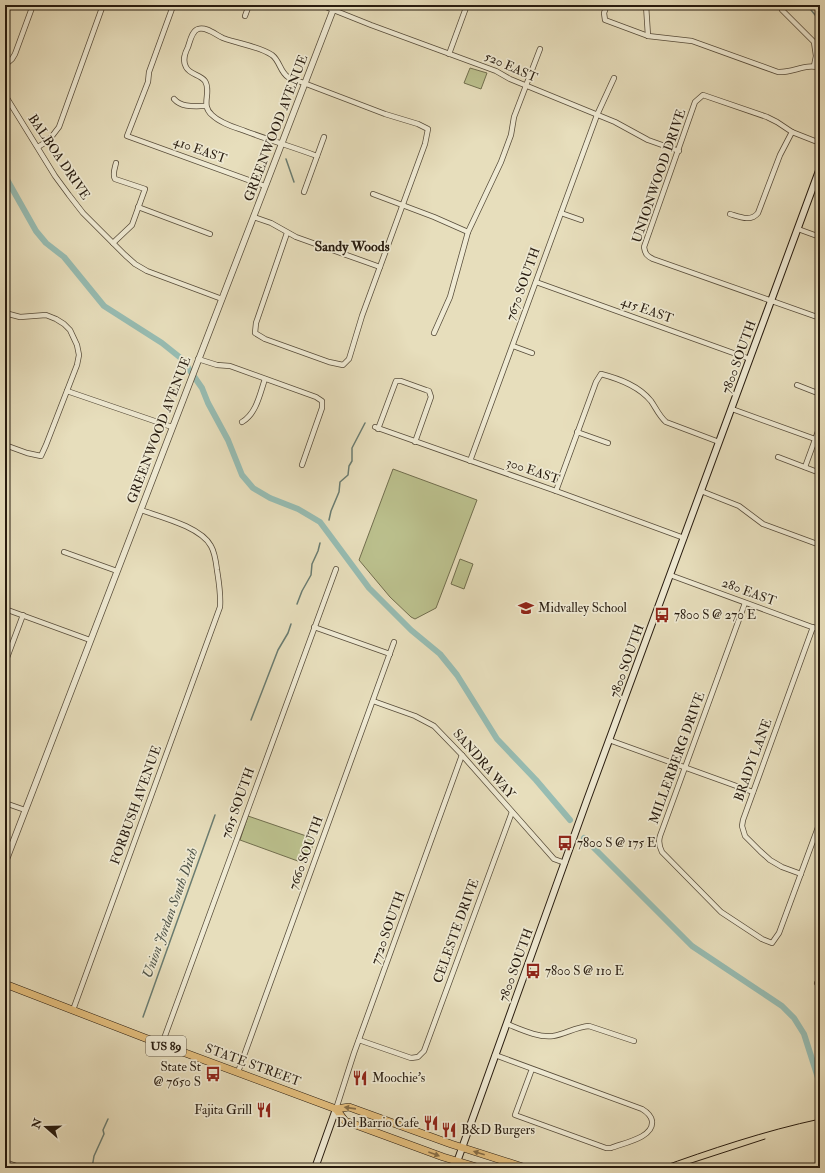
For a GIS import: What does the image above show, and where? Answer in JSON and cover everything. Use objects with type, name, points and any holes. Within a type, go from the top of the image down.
[{"type":"main road","name":"7800 SOUTH","points":[[457,1162],[609,740],[820,168]]},
{"type":"main road","name":"STATE STREET","points":[[5,984],[336,1109],[349,1107],[462,1148],[526,1168]]},
{"type":"main road","name":"STATE STREET","points":[[336,1109],[345,1121],[457,1162],[480,1168]]},
{"type":"main road","points":[[315,1168],[336,1109]]},
{"type":"street","points":[[5,64],[12,59],[15,54],[33,5]]},
{"type":"street","points":[[38,147],[49,140],[59,127],[103,5]]},
{"type":"street","points":[[245,16],[249,5]]},
{"type":"street","name":"520 EAST","points":[[321,5],[334,7],[371,25],[496,71],[507,78],[624,127],[648,140],[678,151]]},
{"type":"street","points":[[449,54],[467,5]]},
{"type":"street","points":[[600,5],[606,6],[603,17],[607,22],[648,36],[692,41],[778,72],[814,66],[820,68]]},
{"type":"street","points":[[646,5],[648,36]]},
{"type":"street","points":[[780,5],[782,10],[814,42],[816,56],[814,66]]},
{"type":"street","name":"410 EAST","points":[[173,6],[149,72],[148,82],[127,136],[265,186]]},
{"type":"street","name":"GREENWOOD AVENUE","points":[[5,863],[334,7]]},
{"type":"street","points":[[287,233],[256,323],[255,334],[286,347],[329,362],[343,365],[348,359],[362,316],[426,144],[428,129],[285,75],[276,60],[266,52],[222,38],[205,28],[198,29],[192,35],[184,61],[188,70],[201,77],[206,83],[206,106],[210,114],[234,127],[317,156]]},
{"type":"street","points":[[434,332],[450,297],[468,232],[501,162],[511,135],[514,117],[540,49]]},
{"type":"street","name":"7670 SOUTH","points":[[470,461],[597,115],[614,78]]},
{"type":"street","name":"BALBOA DRIVE","points":[[5,95],[69,195],[83,213],[135,264],[146,270],[222,299]]},
{"type":"street","name":"UNIONWOOD DRIVE","points":[[771,300],[653,259],[644,252],[645,242],[695,102],[702,95],[777,122],[792,132]]},
{"type":"street","points":[[174,98],[177,102],[184,105],[206,106]]},
{"type":"street","points":[[730,214],[750,218],[755,217],[758,213],[780,155],[792,132],[820,143]]},
{"type":"street","points":[[304,192],[324,137]]},
{"type":"street","points":[[113,243],[129,228],[145,189],[115,179],[114,173],[116,163]]},
{"type":"street","points":[[373,194],[434,217],[468,232]]},
{"type":"street","points":[[138,207],[210,234]]},
{"type":"street","points":[[561,213],[581,220]]},
{"type":"street","points":[[254,217],[287,233],[380,267]]},
{"type":"street","points":[[798,229],[820,237]]},
{"type":"street","name":"415 EAST","points":[[536,282],[750,359]]},
{"type":"street","points":[[771,300],[820,318]]},
{"type":"street","points":[[5,313],[20,317],[46,316],[56,319],[70,330],[77,345],[79,355],[77,365],[67,391],[46,445],[40,456],[5,445]]},
{"type":"street","points":[[512,346],[532,353]]},
{"type":"street","points":[[197,362],[230,366],[316,397],[323,403],[302,465]]},
{"type":"street","points":[[556,491],[596,382],[601,374],[625,382],[643,393],[651,401],[666,422],[719,442]]},
{"type":"street","points":[[242,422],[253,412],[265,379]]},
{"type":"street","name":"300 EAST","points":[[415,442],[431,397],[429,391],[401,381],[396,381],[376,428],[415,442],[556,491],[684,538]]},
{"type":"street","points":[[796,385],[820,394]]},
{"type":"street","points":[[67,391],[172,428]]},
{"type":"street","points":[[732,409],[815,439]]},
{"type":"street","points":[[805,467],[820,426]]},
{"type":"street","points":[[577,432],[608,443]]},
{"type":"street","points":[[778,458],[820,473]]},
{"type":"street","points":[[701,491],[739,506],[763,524],[820,545]]},
{"type":"street","name":"FORBUSH AVENUE","points":[[73,1010],[220,607],[220,589],[214,552],[207,540],[199,533],[187,527],[140,510]]},
{"type":"street","points":[[64,552],[117,571]]},
{"type":"street","name":"7615 SOUTH","points":[[162,1044],[336,568]]},
{"type":"street","name":"280 EAST","points":[[670,575],[820,630]]},
{"type":"street","name":"MILLERBERG DRIVE","points":[[745,603],[660,836],[659,845],[667,858],[721,912],[762,940],[772,944],[779,933],[801,874]]},
{"type":"street","points":[[5,608],[90,640]]},
{"type":"street","points":[[5,663],[23,615]]},
{"type":"street","name":"BRADY LANE","points":[[801,874],[782,867],[770,860],[745,836],[742,826],[813,627]]},
{"type":"street","points":[[314,628],[390,654]]},
{"type":"street","name":"7660 SOUTH","points":[[238,1072],[394,642]]},
{"type":"street","name":"SANDRA WAY","points":[[373,701],[426,720],[442,732],[554,859],[565,863]]},
{"type":"street","points":[[609,740],[753,792]]},
{"type":"street","name":"7720 SOUTH","points":[[336,1109],[358,1040],[462,755]]},
{"type":"street","points":[[5,803],[25,810]]},
{"type":"street","name":"CELESTE DRIVE","points":[[358,1040],[407,1057],[414,1058],[421,1054],[425,1048],[512,812]]},
{"type":"street","points":[[801,874],[820,822]]},
{"type":"street","points":[[507,1024],[535,1034],[547,1036],[554,1036],[582,1026],[589,1026],[634,1041]]},
{"type":"street","points":[[495,1056],[532,1069],[642,1109],[650,1115],[652,1125],[650,1130],[647,1134],[641,1137],[611,1148],[606,1148],[515,1115],[532,1069]]},
{"type":"street","points":[[5,1162],[22,1168]]},
{"type":"green space","points":[[470,68],[487,73],[481,89],[464,83]]},
{"type":"green space","points":[[393,469],[477,500],[436,608],[415,619],[390,597],[359,560]]},
{"type":"green space","points":[[460,559],[473,564],[464,589],[451,584]]},
{"type":"green space","points":[[248,816],[315,839],[306,864],[240,840]]},
{"type":"waterway","points":[[807,5],[820,21]]},
{"type":"waterway","name":"Union Jordan South Ditch","points":[[286,159],[294,182]]},
{"type":"waterway","points":[[5,176],[36,231],[46,243],[64,257],[104,306],[162,343],[182,359],[202,388],[208,403],[228,440],[242,475],[253,488],[270,498],[298,509],[320,522],[369,588],[411,630],[440,654],[457,675],[497,739],[536,780],[570,820]]},
{"type":"waterway","name":"Union Jordan South Ditch","points":[[329,520],[339,492],[340,482],[348,475],[349,466],[352,461],[352,448],[365,423]]},
{"type":"waterway","name":"Union Jordan South Ditch","points":[[297,604],[311,575],[312,564],[320,543]]},
{"type":"waterway","name":"Union Jordan South Ditch","points":[[251,720],[278,650],[288,633],[291,624]]},
{"type":"waterway","name":"Union Jordan South Ditch","points":[[143,1017],[215,815]]},
{"type":"waterway","points":[[584,838],[692,946],[782,1006],[794,1018],[804,1034],[820,1084]]},
{"type":"waterway","name":"Union Jordan South Ditch","points":[[92,1168],[94,1156],[104,1134],[103,1130],[108,1119]]},
{"type":"tram line","points":[[658,1168],[738,1141],[820,1119]]},
{"type":"tram line","points":[[679,1167],[765,1139]]},
{"type":"place","name":"Midvalley School","points":[[526,608]]},
{"type":"place","name":"7800 S @ 270 E","points":[[662,615]]},
{"type":"place","name":"7800 S @ 175 E","points":[[565,843]]},
{"type":"place","name":"7800 S @ 110 E","points":[[533,971]]},
{"type":"place","name":"State St @ 7650 S","points":[[213,1074]]},
{"type":"place","name":"Moochie's","points":[[360,1078]]},
{"type":"place","name":"Fajita Grill","points":[[264,1110]]},
{"type":"place","name":"Del Barrio Cafe","points":[[431,1123]]},
{"type":"place","name":"B&D Burgers","points":[[449,1130]]},
{"type":"district","name":"Sandy Woods","points":[[352,246]]}]
